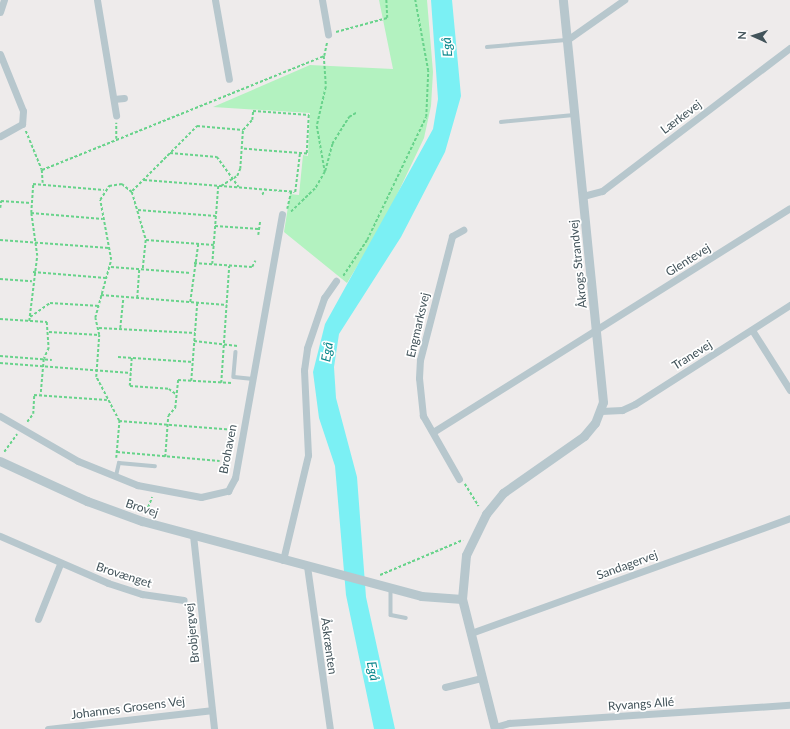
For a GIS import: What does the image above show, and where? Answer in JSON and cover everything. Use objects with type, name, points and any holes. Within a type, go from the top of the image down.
[{"type":"street","points":[[0,12],[4,0]]},
{"type":"street","points":[[97,0],[116,115]]},
{"type":"street","points":[[215,0],[229,79]]},
{"type":"street","points":[[322,0],[328,34]]},
{"type":"street","name":"Åkrogs Strandvej","points":[[563,0],[603,391],[601,411]]},
{"type":"street","points":[[567,40],[624,0]]},
{"type":"street","name":"Lærkevej","points":[[583,196],[602,191],[790,48]]},
{"type":"street","points":[[0,54],[23,111],[22,124],[0,136]]},
{"type":"street","points":[[114,99],[124,98]]},
{"type":"street","name":"Glentevej","points":[[597,328],[790,208]]},
{"type":"street","name":"Brohaven","points":[[0,416],[78,461],[116,477],[155,490],[201,497],[228,491],[235,478],[282,214]]},
{"type":"street","name":"Engmarksvej","points":[[459,480],[423,416],[420,360],[452,236],[463,230]]},
{"type":"street","points":[[284,560],[308,455],[304,370],[307,348],[324,298],[336,281]]},
{"type":"street","name":"Tranevej","points":[[601,411],[622,410],[635,404],[790,305]]},
{"type":"street","points":[[433,432],[597,328]]},
{"type":"street","points":[[752,330],[790,390]]},
{"type":"street","points":[[495,728],[462,599],[463,570],[474,535],[486,514],[521,477],[584,436],[601,411]]},
{"type":"street","name":"Brovej","points":[[0,461],[87,501],[142,521],[422,596],[462,599]]},
{"type":"street","name":"Sandagervej","points":[[471,633],[790,518]]},
{"type":"street","name":"Brobjergvej","points":[[193,535],[214,729]]},
{"type":"street","name":"Brovænget","points":[[0,536],[60,564],[142,594],[184,600]]},
{"type":"street","points":[[38,619],[60,564]]},
{"type":"street","name":"Åskrænten","points":[[307,566],[330,729]]},
{"type":"street","points":[[445,687],[482,678]]},
{"type":"street","name":"Ryvangs Allé","points":[[495,728],[509,723],[790,705]]},
{"type":"street","name":"Johannes Grosens Vej","points":[[48,729],[211,710]]},
{"type":"lane","points":[[487,47],[567,40]]},
{"type":"lane","points":[[501,122],[575,114]]},
{"type":"lane","points":[[236,352],[234,377],[253,379]]},
{"type":"lane","points":[[116,477],[119,463],[155,466]]},
{"type":"lane","points":[[391,587],[391,615],[406,618]]},
{"type":"path","points":[[325,172],[317,132],[326,88],[324,56],[328,34],[387,18],[386,0]]},
{"type":"path","points":[[336,281],[343,277],[367,240],[426,117],[428,71],[415,0]]},
{"type":"path","points":[[42,170],[324,56]]},
{"type":"path","points":[[219,186],[233,178],[240,169],[243,130],[252,120],[253,111],[309,115],[306,154],[242,149]]},
{"type":"path","points":[[291,191],[288,215],[315,189],[325,172],[332,144],[349,117],[356,114]]},
{"type":"path","points":[[116,115],[116,139]]},
{"type":"path","points":[[22,124],[42,170],[42,184]]},
{"type":"path","points":[[132,192],[197,126],[243,130]]},
{"type":"path","points":[[170,153],[217,157],[239,187]]},
{"type":"path","points":[[144,180],[291,191],[298,189],[300,154]]},
{"type":"path","points":[[29,321],[33,272],[37,256],[31,213],[33,184],[104,190],[122,184],[132,192],[146,240],[143,269]]},
{"type":"path","points":[[212,264],[219,186]]},
{"type":"path","points":[[262,195],[265,189]]},
{"type":"path","points":[[104,190],[100,200],[109,248],[110,267],[101,295],[100,306],[95,318],[99,335],[96,377],[119,421],[117,452],[119,463]]},
{"type":"path","points":[[0,208],[1,201],[31,203]]},
{"type":"path","points":[[137,210],[216,216]]},
{"type":"path","points":[[31,213],[104,219]]},
{"type":"path","points":[[258,235],[260,222]]},
{"type":"path","points":[[215,226],[259,229]]},
{"type":"path","points":[[0,240],[109,248]]},
{"type":"path","points":[[146,240],[214,246]]},
{"type":"path","points":[[190,302],[192,273],[198,244]]},
{"type":"path","points":[[194,263],[252,267],[255,261]]},
{"type":"path","points":[[221,383],[230,266]]},
{"type":"path","points":[[110,267],[192,273]]},
{"type":"path","points":[[137,298],[139,269]]},
{"type":"path","points":[[33,272],[106,278]]},
{"type":"path","points":[[0,279],[32,281]]},
{"type":"path","points":[[101,295],[227,305]]},
{"type":"path","points":[[120,328],[123,297]]},
{"type":"path","points":[[191,381],[197,302]]},
{"type":"path","points":[[29,318],[50,303],[100,306]]},
{"type":"path","points":[[0,319],[47,322],[49,348],[44,360],[41,395]]},
{"type":"path","points":[[98,329],[120,328],[195,333]]},
{"type":"path","points":[[48,332],[99,335]]},
{"type":"path","points":[[194,341],[238,344],[236,352]]},
{"type":"path","points":[[0,356],[52,360]]},
{"type":"path","points":[[118,357],[193,362]]},
{"type":"path","points":[[132,358],[130,386],[169,389],[176,394]]},
{"type":"path","points":[[0,363],[131,373]]},
{"type":"path","points":[[165,457],[167,425],[176,394],[178,380],[232,384],[234,377]]},
{"type":"path","points":[[0,456],[33,414],[34,395],[108,400]]},
{"type":"path","points":[[119,421],[244,430]]},
{"type":"path","points":[[117,452],[220,461]]},
{"type":"path","points":[[459,480],[486,514]]},
{"type":"path","points":[[142,521],[155,490]]},
{"type":"path","points":[[372,582],[382,572],[474,535]]},
{"type":"green space","points":[[379,0],[427,0],[433,72],[431,106],[424,138],[384,222],[347,283],[284,232],[290,194],[299,195],[303,155],[308,156],[310,113],[213,107],[310,65],[393,69]]},
{"type":"water","name":"Egå","points":[[431,0],[452,0],[461,96],[445,152],[401,237],[339,334],[334,367],[336,398],[357,477],[366,597],[395,729],[374,729],[346,595],[335,466],[319,418],[313,372],[325,324],[433,129],[438,99]]}]
